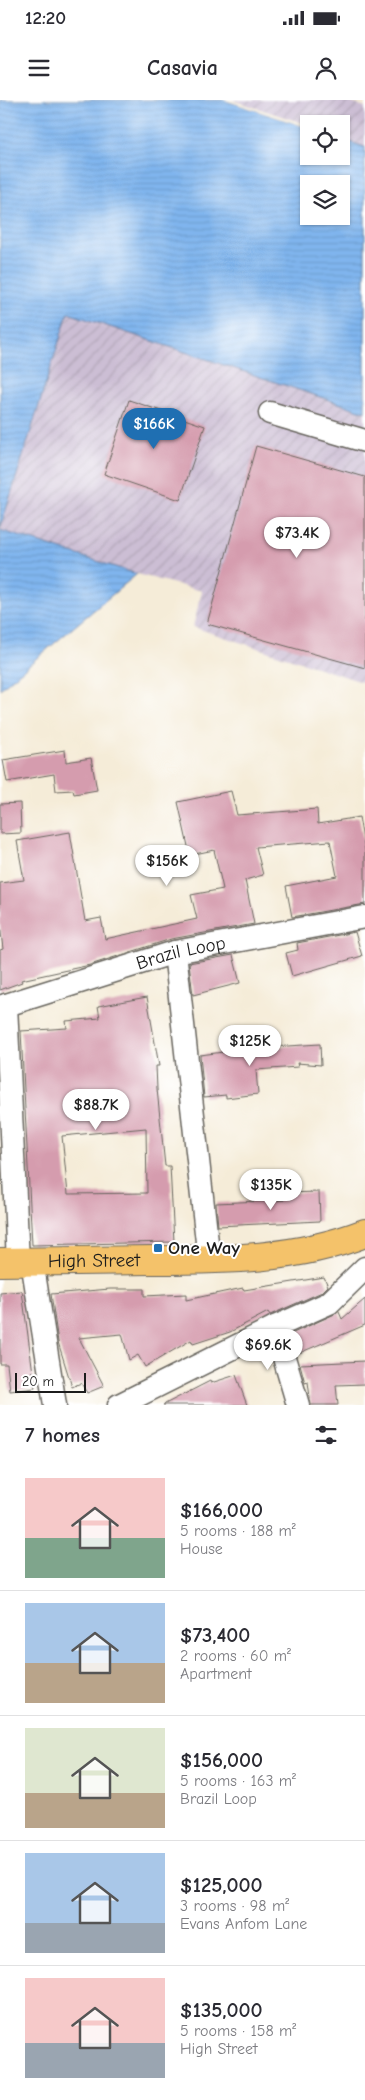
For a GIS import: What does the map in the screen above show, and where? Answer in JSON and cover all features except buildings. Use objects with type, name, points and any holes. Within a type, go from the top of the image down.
[{"type":"main road","name":"High Street","points":[[17,1262],[210,1260],[278,1256],[365,1233]]},
{"type":"street","points":[[270,413],[365,442]]},
{"type":"street","name":"Brazil Loop","points":[[3,1006],[175,952],[365,917]]},
{"type":"street","points":[[175,952],[210,1260]]},
{"type":"street","points":[[3,1006],[17,1262],[55,1405]]},
{"type":"street","points":[[119,1405],[275,1327],[329,1303],[365,1268]]},
{"type":"street","points":[[275,1327],[298,1405]]},
{"type":"shaded area","points":[[225,100],[343,100],[365,107],[365,147],[350,142],[350,115],[300,115],[300,125]]},
{"type":"shaded area","points":[[68,312],[365,412],[365,683],[193,627],[202,591],[137,574],[0,530]]},
{"type":"water","points":[[0,100],[225,100],[300,125],[300,165],[350,165],[350,142],[365,147],[365,412],[68,313],[0,529]]},
{"type":"water","points":[[0,530],[137,574],[0,689]]},
{"type":"pier","points":[[225,100],[232,100],[300,122],[300,125]]},
{"type":"place","name":"One Way","points":[[158,1248]]}]
